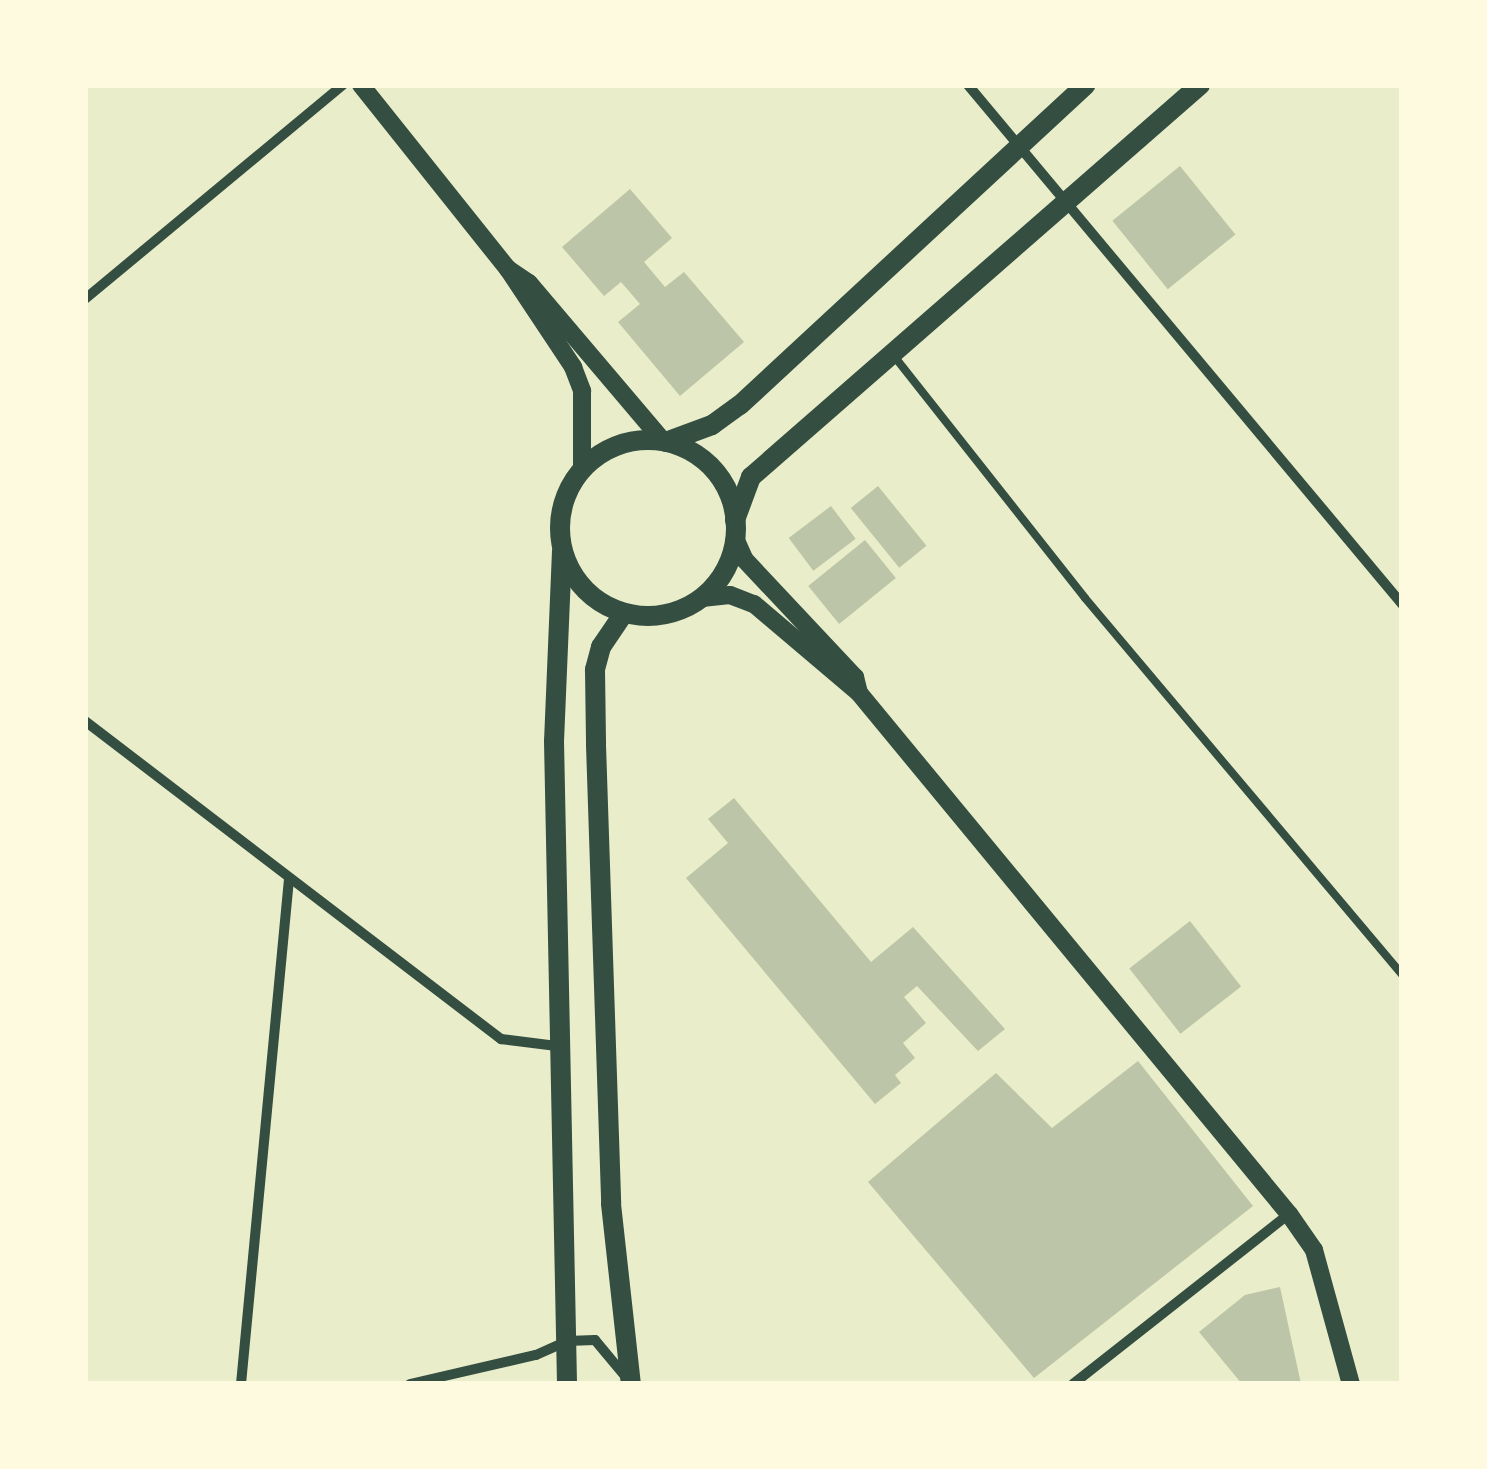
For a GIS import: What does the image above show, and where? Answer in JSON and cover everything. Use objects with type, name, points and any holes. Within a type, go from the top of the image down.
[{"type":"main road","points":[[568,1384],[556,1046],[554,741],[563,506],[582,468],[626,442],[664,442],[712,425],[740,406],[1016,144],[1085,85]]},
{"type":"main road","points":[[562,550],[575,578],[596,600],[624,613],[651,616],[702,598],[724,571],[751,477],[1061,202],[1200,85]]},
{"type":"main road","points":[[664,442],[704,460],[720,479],[735,529]]},
{"type":"main road","points":[[624,613],[600,647],[595,670],[611,1204],[630,1384]]},
{"type":"street","points":[[85,299],[343,85]]},
{"type":"street","points":[[361,85],[508,269],[573,368],[582,391],[582,468]]},
{"type":"street","points":[[968,85],[1061,202],[1402,604]]},
{"type":"street","points":[[508,269],[529,282],[664,442]]},
{"type":"street","points":[[735,529],[745,560],[855,677],[859,693]]},
{"type":"street","points":[[702,598],[730,596],[754,604],[859,693],[1289,1214],[1314,1250],[1351,1384]]},
{"type":"street","points":[[85,722],[500,1039],[556,1046]]},
{"type":"street","points":[[241,1384],[290,879]]},
{"type":"street","points":[[1073,1384],[1289,1214]]},
{"type":"street","points":[[410,1384],[536,1355],[567,1341],[595,1340],[630,1384]]},
{"type":"lane","points":[[892,354],[1085,598],[1402,975]]},
{"type":"building","points":[[1180,166],[1235,234],[1168,289],[1112,221]]},
{"type":"building","points":[[630,189],[672,238],[644,262],[665,287],[684,272],[744,342],[680,396],[618,322],[640,304],[621,282],[604,296],[562,247]]},
{"type":"building","points":[[878,486],[926,546],[899,568],[851,508]]},
{"type":"building","points":[[831,506],[856,539],[813,571],[789,538]]},
{"type":"building","points":[[865,540],[896,578],[839,624],[808,586]]},
{"type":"building","points":[[734,798],[871,962],[913,927],[1005,1029],[978,1051],[917,986],[904,997],[926,1023],[903,1043],[915,1058],[895,1075],[901,1083],[875,1104],[686,878],[728,843],[708,819]]},
{"type":"building","points":[[1190,921],[1241,986],[1180,1034],[1129,968]]},
{"type":"building","points":[[1138,1061],[1253,1206],[1034,1378],[868,1182],[996,1073],[1052,1128]]},
{"type":"building","points":[[1280,1287],[1301,1384],[1242,1384],[1199,1332],[1245,1295]]}]
